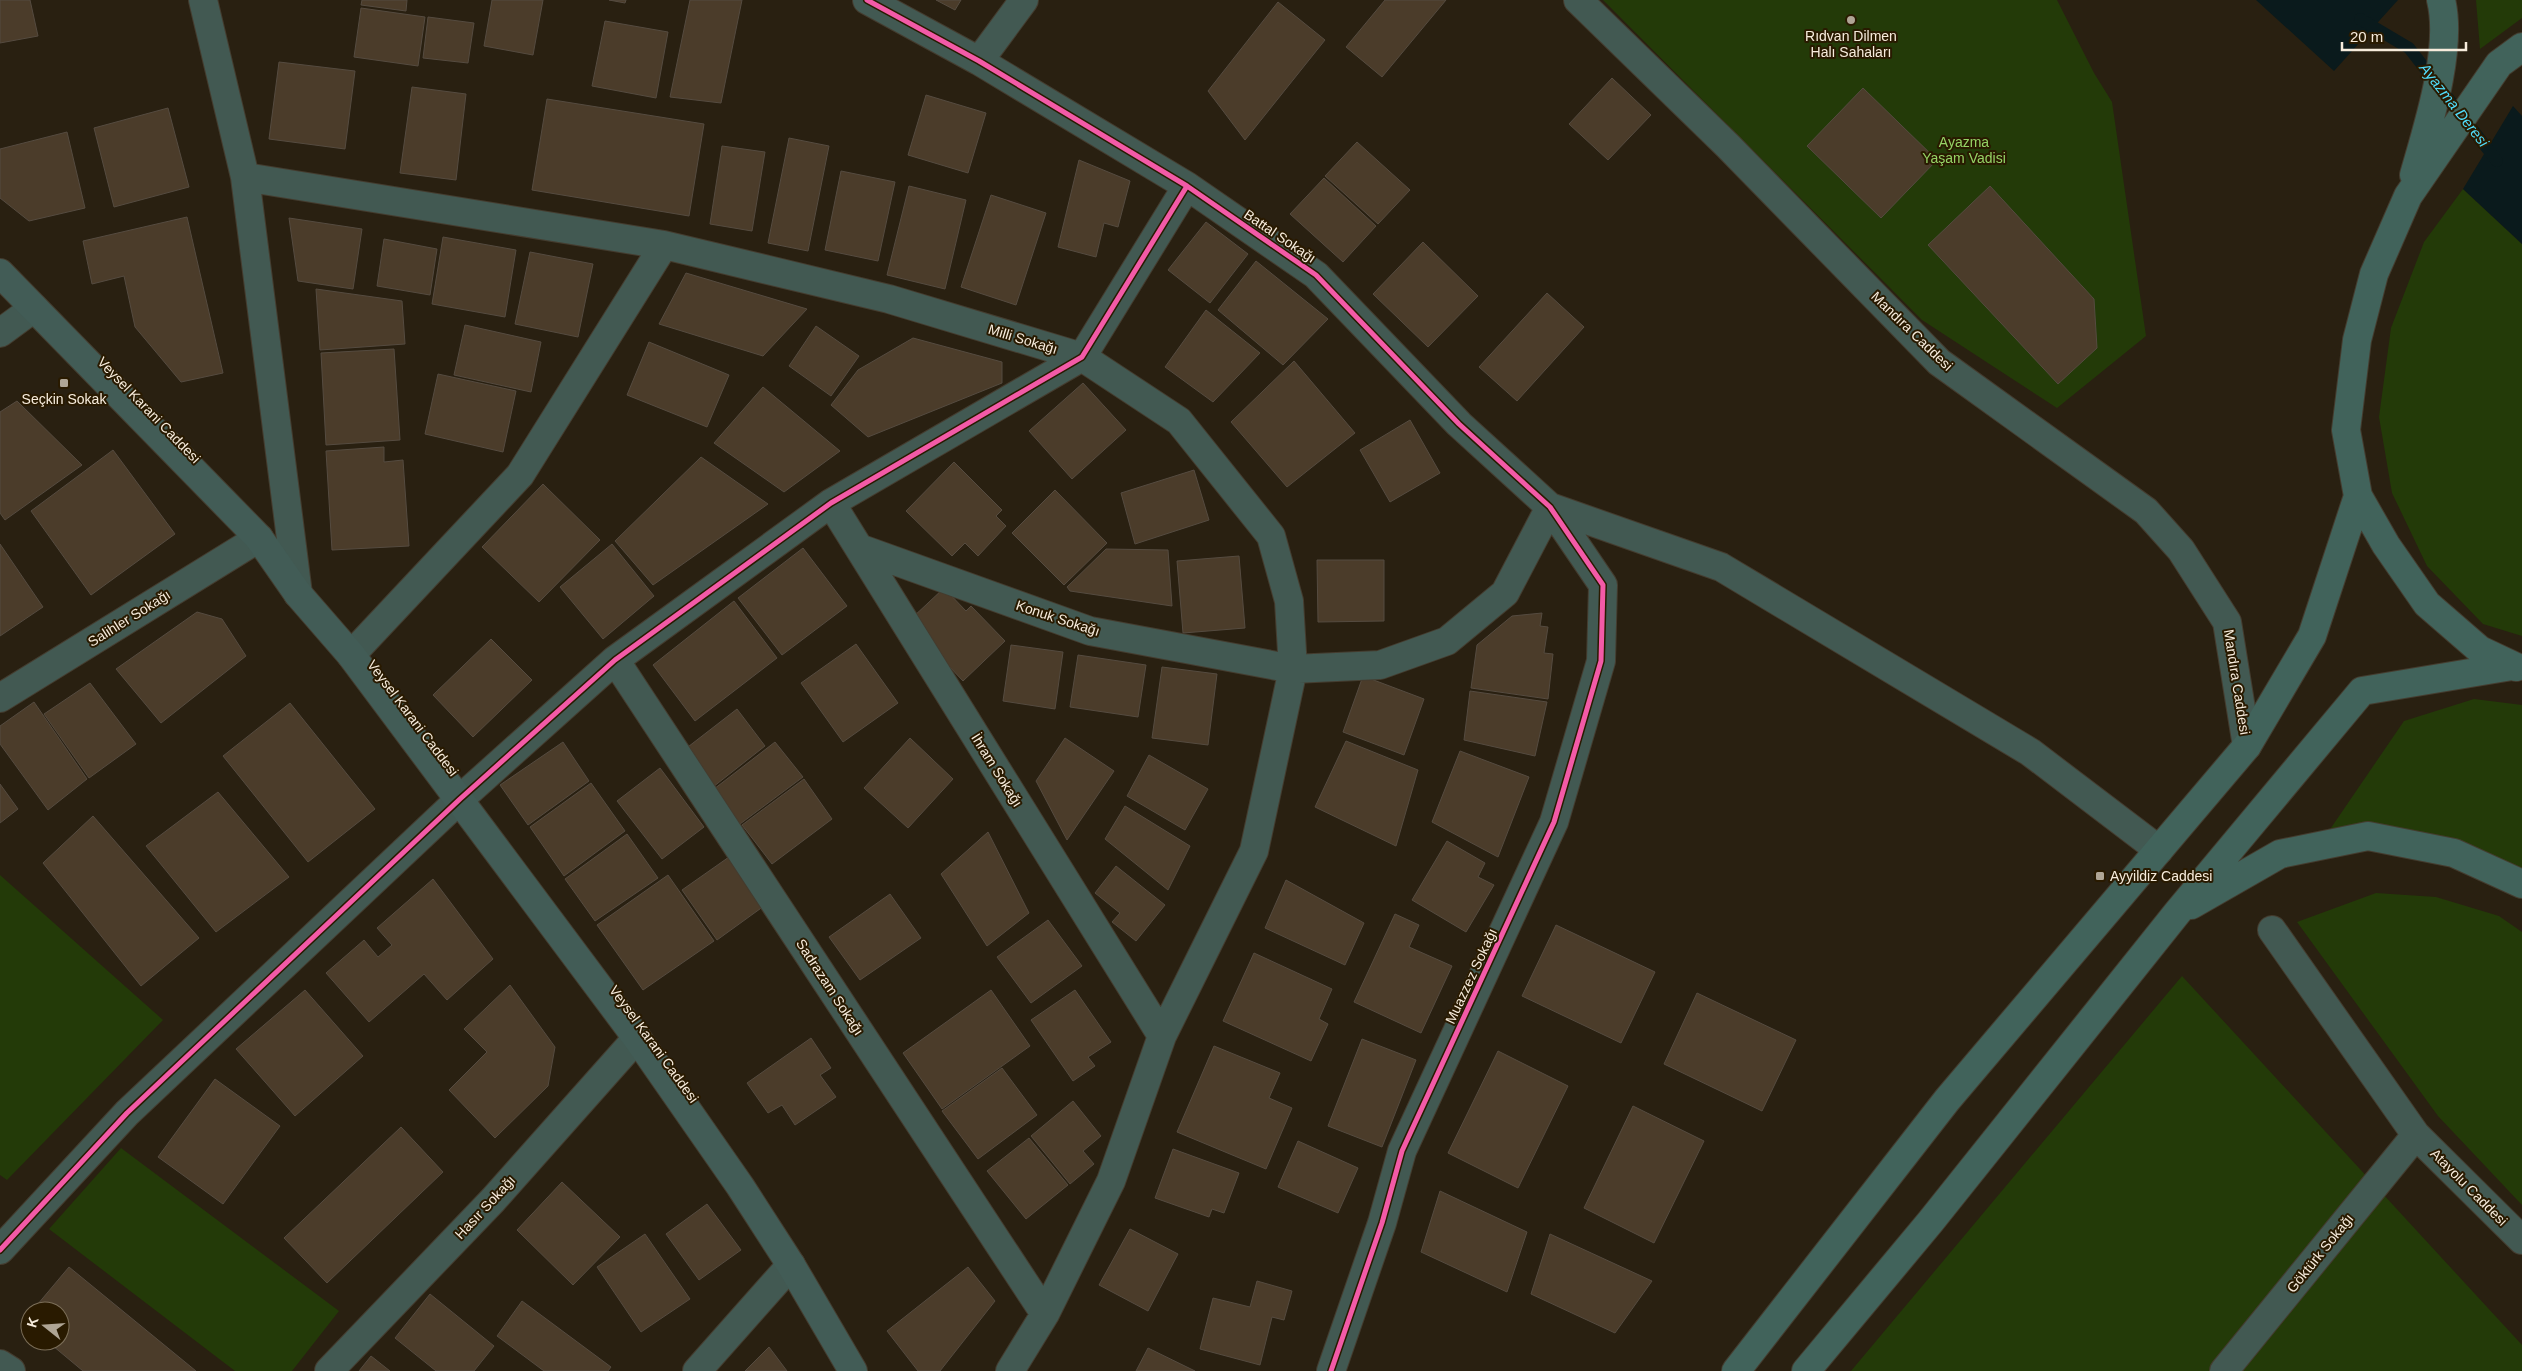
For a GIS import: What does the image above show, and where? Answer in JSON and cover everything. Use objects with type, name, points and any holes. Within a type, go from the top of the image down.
[{"type":"main road","points":[[2441,0],[2444,16],[2441,60],[2429,122],[2408,196],[2374,274],[2357,340],[2346,430],[2358,496],[2386,545],[2427,604],[2480,650],[2517,667]]},
{"type":"main road","points":[[2408,196],[2499,64],[2522,47]]},
{"type":"main road","name":"Veysel Karani Caddesi","points":[[0,273],[258,538],[298,594],[351,655],[637,1038],[740,1186],[791,1265],[853,1371]]},
{"type":"main road","points":[[1736,1371],[1948,1100],[2247,746],[2312,636],[2358,496]]},
{"type":"main road","points":[[1806,1371],[1937,1214],[2177,913],[2362,692],[2517,667]]},
{"type":"main road","points":[[2177,913],[2280,854],[2368,836],[2454,852],[2522,884]]},
{"type":"street","points":[[203,0],[245,177],[298,594]]},
{"type":"street","name":"Battal Sokağı","points":[[867,0],[979,61],[1187,186],[1316,275],[1459,424],[1550,507],[1603,585]]},
{"type":"street","points":[[979,61],[1024,0]]},
{"type":"street","name":"Mandıra Caddesi","points":[[1578,0],[1728,146],[1939,362],[2152,517],[2181,550],[2228,622],[2247,746]]},
{"type":"street","name":"Milli Sokağı","points":[[245,177],[664,245],[889,299],[1082,357],[1179,421],[1271,536],[1289,602],[1293,669],[1254,851],[1162,1036],[1111,1180],[1016,1369]]},
{"type":"street","points":[[0,1250],[127,1113],[460,799],[615,660],[831,503],[1082,357],[1187,186]]},
{"type":"street","points":[[351,655],[520,475],[664,245]]},
{"type":"street","points":[[0,333],[34,308]]},
{"type":"street","name":"İhram Sokağı","points":[[831,503],[1162,1036]]},
{"type":"street","points":[[1550,507],[1721,567],[2030,752],[2159,850]]},
{"type":"street","name":"Konuk Sokağı","points":[[859,548],[1090,631],[1293,669],[1380,665],[1446,642],[1505,593],[1550,507]]},
{"type":"street","name":"Salihler Sokağı","points":[[0,698],[258,538]]},
{"type":"street","name":"Muazzez Sokağı","points":[[1331,1371],[1382,1223],[1402,1151],[1554,822],[1601,661],[1603,585]]},
{"type":"street","name":"Sadrazam Sokağı","points":[[615,660],[1045,1314]]},
{"type":"street","name":"Atayolu Caddesi","points":[[2272,930],[2416,1135],[2522,1240]]},
{"type":"street","name":"Hasır Sokağı","points":[[330,1371],[493,1200],[637,1038]]},
{"type":"street","name":"Göktürk Sokağı","points":[[2224,1371],[2416,1135]]},
{"type":"street","points":[[697,1371],[791,1265]]},
{"type":"street","points":[[0,1364],[11,1371]]},
{"type":"green space","name":"Ayazma Yaşam Vadisi","points":[[1603,0],[2057,0],[2094,73],[2112,102],[2146,336],[2057,408],[1922,320]]},
{"type":"green space","points":[[2476,0],[2522,0],[2522,18],[2480,49]]},
{"type":"green space","points":[[2463,189],[2522,244],[2522,636],[2483,624],[2427,566],[2392,493],[2379,417],[2391,328],[2424,242]]},
{"type":"green space","points":[[2474,699],[2522,705],[2522,875],[2379,838],[2307,863],[2404,721]]},
{"type":"green space","points":[[0,875],[163,1020],[7,1180],[0,1175]]},
{"type":"green space","points":[[2376,893],[2436,897],[2499,916],[2522,932],[2522,1205],[2438,1116],[2297,922]]},
{"type":"green space","points":[[2182,976],[2522,1345],[2522,1371],[1851,1371]]},
{"type":"green space","points":[[121,1148],[339,1311],[292,1371],[235,1371],[49,1229]]},
{"type":"shaded area","points":[[2256,0],[2398,0],[2334,71]]},
{"type":"shaded area","points":[[2513,106],[2522,116],[2522,244],[2463,189]]},
{"type":"building","points":[[0,0],[30,0],[38,36],[0,43]]},
{"type":"building","points":[[362,0],[407,0],[406,11],[361,5]]},
{"type":"building","points":[[492,0],[543,0],[533,55],[484,46]]},
{"type":"building","points":[[609,0],[626,0],[625,3]]},
{"type":"building","points":[[690,0],[742,0],[721,103],[670,97]]},
{"type":"building","points":[[936,0],[961,0],[955,10]]},
{"type":"building","points":[[1385,0],[1446,0],[1382,77],[1346,47]]},
{"type":"building","points":[[1278,2],[1325,40],[1245,140],[1208,91]]},
{"type":"building","points":[[361,8],[425,17],[418,66],[354,57]]},
{"type":"building","points":[[428,17],[474,23],[468,63],[423,58]]},
{"type":"building","points":[[605,21],[668,32],[656,98],[592,86]]},
{"type":"building","points":[[279,62],[355,71],[345,149],[269,139]]},
{"type":"building","points":[[1612,78],[1651,115],[1608,160],[1569,124]]},
{"type":"building","points":[[412,87],[466,94],[456,180],[400,173]]},
{"type":"building","points":[[1863,88],[1937,160],[1881,218],[1807,146]]},
{"type":"building","points":[[926,95],[986,113],[968,173],[908,155]]},
{"type":"building","points":[[547,99],[704,124],[689,216],[532,190]]},
{"type":"building","points":[[168,108],[189,187],[114,207],[94,128]]},
{"type":"building","points":[[67,132],[85,208],[29,221],[0,198],[0,149]]},
{"type":"building","points":[[789,138],[829,146],[808,251],[768,243]]},
{"type":"building","points":[[1357,142],[1410,190],[1378,224],[1325,176]]},
{"type":"building","points":[[722,146],[765,152],[752,231],[710,224]]},
{"type":"building","points":[[1079,160],[1130,181],[1118,227],[1104,223],[1096,257],[1058,247]]},
{"type":"building","points":[[841,171],[895,182],[878,261],[825,250]]},
{"type":"building","points":[[1324,178],[1376,226],[1343,262],[1290,214]]},
{"type":"building","points":[[909,186],[966,200],[945,289],[887,275]]},
{"type":"building","points":[[1990,186],[2094,299],[2097,348],[2058,384],[1928,245]]},
{"type":"building","points":[[991,195],[1046,213],[1016,305],[961,287]]},
{"type":"building","points":[[187,217],[223,373],[181,382],[135,327],[124,276],[92,284],[83,241]]},
{"type":"building","points":[[289,218],[362,229],[353,289],[298,281]]},
{"type":"building","points":[[1206,222],[1248,254],[1210,303],[1168,270]]},
{"type":"building","points":[[443,237],[516,250],[505,317],[432,304]]},
{"type":"building","points":[[384,239],[437,249],[430,295],[377,286]]},
{"type":"building","points":[[1423,242],[1478,296],[1428,347],[1373,294]]},
{"type":"building","points":[[530,252],[593,264],[578,337],[515,324]]},
{"type":"building","points":[[1256,261],[1328,319],[1283,365],[1218,310]]},
{"type":"building","points":[[686,273],[807,309],[763,356],[659,324]]},
{"type":"building","points":[[316,289],[402,301],[405,344],[320,350]]},
{"type":"building","points":[[1547,293],[1584,327],[1517,401],[1479,367]]},
{"type":"building","points":[[1206,310],[1260,353],[1213,402],[1165,367]]},
{"type":"building","points":[[465,325],[541,342],[531,392],[454,375]]},
{"type":"building","points":[[816,326],[859,356],[831,396],[789,366]]},
{"type":"building","points":[[913,338],[1002,362],[1002,383],[868,437],[831,405],[858,370]]},
{"type":"building","points":[[649,342],[729,375],[707,427],[627,395]]},
{"type":"building","points":[[394,349],[400,440],[326,445],[321,353]]},
{"type":"building","points":[[1294,361],[1355,433],[1287,487],[1231,422]]},
{"type":"building","points":[[438,374],[516,391],[503,452],[425,434]]},
{"type":"building","points":[[1083,383],[1126,430],[1072,479],[1029,431]]},
{"type":"building","points":[[763,387],[840,451],[784,492],[714,443]]},
{"type":"building","points":[[17,401],[82,465],[5,520],[0,513],[0,412]]},
{"type":"building","points":[[1410,420],[1440,473],[1390,502],[1360,450]]},
{"type":"building","points":[[384,447],[384,462],[403,460],[409,546],[332,550],[326,451]]},
{"type":"building","points":[[113,450],[175,534],[91,595],[31,511]]},
{"type":"building","points":[[701,457],[768,504],[653,585],[615,541]]},
{"type":"building","points":[[954,462],[1002,510],[996,516],[1006,526],[978,556],[965,543],[952,556],[906,511]]},
{"type":"building","points":[[1194,470],[1209,520],[1135,544],[1121,493]]},
{"type":"building","points":[[543,484],[600,540],[539,602],[482,547]]},
{"type":"building","points":[[1055,490],[1107,543],[1064,585],[1012,533]]},
{"type":"building","points":[[0,544],[43,607],[0,636]]},
{"type":"building","points":[[612,544],[654,596],[603,639],[560,587]]},
{"type":"building","points":[[803,548],[847,606],[782,655],[738,598]]},
{"type":"building","points":[[1106,549],[1168,550],[1172,606],[1070,591],[1067,587]]},
{"type":"building","points":[[1239,556],[1245,628],[1183,633],[1177,561]]},
{"type":"building","points":[[1317,560],[1384,560],[1384,621],[1318,622]]},
{"type":"building","points":[[944,588],[966,611],[971,606],[1005,641],[963,681],[929,645],[933,641],[912,618]]},
{"type":"building","points":[[734,601],[777,658],[695,721],[653,665]]},
{"type":"building","points":[[197,612],[222,619],[246,656],[161,723],[116,669]]},
{"type":"building","points":[[1542,613],[1540,626],[1548,627],[1544,653],[1553,654],[1548,699],[1471,688],[1477,645],[1512,616]]},
{"type":"building","points":[[491,639],[532,680],[473,737],[433,695]]},
{"type":"building","points":[[856,644],[898,703],[843,742],[801,683]]},
{"type":"building","points":[[1011,645],[1063,652],[1055,709],[1003,701]]},
{"type":"building","points":[[1078,655],[1146,665],[1138,717],[1070,707]]},
{"type":"building","points":[[1162,667],[1217,674],[1208,745],[1152,738]]},
{"type":"building","points":[[1363,676],[1424,699],[1404,755],[1343,732]]},
{"type":"building","points":[[90,683],[136,744],[89,778],[44,714]]},
{"type":"building","points":[[1470,691],[1547,702],[1535,756],[1464,740]]},
{"type":"building","points":[[34,702],[87,779],[48,810],[0,744],[0,726]]},
{"type":"building","points":[[290,703],[375,809],[308,862],[223,756]]},
{"type":"building","points":[[737,709],[765,746],[713,787],[684,750]]},
{"type":"building","points":[[910,738],[953,779],[908,828],[864,788]]},
{"type":"building","points":[[1065,738],[1114,771],[1067,840],[1036,781]]},
{"type":"building","points":[[1346,741],[1418,770],[1396,846],[1315,807]]},
{"type":"building","points":[[563,742],[589,781],[528,825],[500,785]]},
{"type":"building","points":[[775,742],[803,777],[740,824],[714,789]]},
{"type":"building","points":[[1460,751],[1529,777],[1498,857],[1432,822]]},
{"type":"building","points":[[1149,755],[1208,789],[1185,830],[1127,796]]},
{"type":"building","points":[[660,768],[704,827],[662,859],[617,801]]},
{"type":"building","points":[[804,779],[832,819],[772,864],[742,825]]},
{"type":"building","points":[[591,783],[625,831],[564,876],[530,827]]},
{"type":"building","points":[[0,784],[18,809],[0,823]]},
{"type":"building","points":[[218,792],[289,877],[216,932],[146,846]]},
{"type":"building","points":[[1125,806],[1190,846],[1168,890],[1105,839]]},
{"type":"building","points":[[93,816],[199,938],[141,986],[43,863]]},
{"type":"building","points":[[988,832],[1029,913],[987,946],[941,874]]},
{"type":"building","points":[[627,834],[658,878],[595,921],[565,879]]},
{"type":"building","points":[[1447,841],[1485,863],[1478,877],[1494,885],[1466,932],[1412,900]]},
{"type":"building","points":[[729,857],[764,906],[717,940],[682,890]]},
{"type":"building","points":[[1116,866],[1165,905],[1136,941],[1112,922],[1120,913],[1095,893]]},
{"type":"building","points":[[668,875],[714,941],[643,990],[597,925]]},
{"type":"building","points":[[433,879],[493,959],[447,1000],[424,974],[369,1022],[326,973],[364,940],[378,957],[392,945],[377,928]]},
{"type":"building","points":[[1286,880],[1364,923],[1345,965],[1265,928]]},
{"type":"building","points":[[890,894],[921,938],[860,980],[829,937]]},
{"type":"building","points":[[1395,914],[1419,925],[1409,947],[1452,966],[1421,1033],[1354,1002]]},
{"type":"building","points":[[1048,920],[1082,966],[1031,1003],[997,957]]},
{"type":"building","points":[[1556,925],[1655,972],[1621,1043],[1522,996]]},
{"type":"building","points":[[1254,953],[1332,989],[1319,1019],[1328,1024],[1311,1061],[1223,1021]]},
{"type":"building","points":[[510,985],[555,1047],[548,1086],[495,1138],[449,1090],[487,1052],[464,1029]]},
{"type":"building","points":[[305,990],[363,1056],[295,1116],[236,1049]]},
{"type":"building","points":[[991,990],[1030,1046],[942,1109],[903,1053]]},
{"type":"building","points":[[1075,990],[1111,1042],[1088,1057],[1095,1066],[1073,1081],[1031,1020]]},
{"type":"building","points":[[1697,993],[1796,1040],[1762,1111],[1664,1064]]},
{"type":"building","points":[[811,1038],[831,1068],[820,1075],[836,1097],[795,1125],[782,1105],[768,1113],[747,1083]]},
{"type":"building","points":[[1362,1039],[1416,1060],[1382,1147],[1328,1126]]},
{"type":"building","points":[[1214,1046],[1280,1073],[1269,1098],[1292,1108],[1266,1169],[1177,1132]]},
{"type":"building","points":[[1498,1051],[1568,1086],[1518,1188],[1448,1153]]},
{"type":"building","points":[[1002,1068],[1037,1115],[978,1159],[942,1111]]},
{"type":"building","points":[[215,1079],[280,1126],[223,1204],[158,1157]]},
{"type":"building","points":[[1073,1101],[1101,1136],[1083,1151],[1094,1164],[1070,1184],[1031,1136]]},
{"type":"building","points":[[1633,1106],[1704,1141],[1654,1243],[1584,1208]]},
{"type":"building","points":[[401,1127],[443,1172],[327,1283],[284,1238]]},
{"type":"building","points":[[1029,1138],[1068,1185],[1026,1219],[987,1171]]},
{"type":"building","points":[[1298,1141],[1358,1168],[1338,1213],[1278,1187]]},
{"type":"building","points":[[1173,1149],[1239,1173],[1224,1213],[1212,1209],[1209,1217],[1155,1198]]},
{"type":"building","points":[[562,1182],[620,1237],[573,1285],[517,1230]]},
{"type":"building","points":[[1440,1191],[1527,1232],[1507,1292],[1421,1252]]},
{"type":"building","points":[[707,1204],[741,1250],[699,1280],[666,1234]]},
{"type":"building","points":[[1130,1229],[1178,1254],[1148,1311],[1099,1285]]},
{"type":"building","points":[[645,1234],[690,1299],[641,1332],[597,1267]]},
{"type":"building","points":[[1550,1234],[1652,1281],[1615,1333],[1531,1294]]},
{"type":"building","points":[[69,1267],[196,1371],[83,1371],[59,1351],[70,1351],[70,1301],[40,1301]]},
{"type":"building","points":[[968,1267],[995,1301],[940,1371],[918,1371],[887,1331]]},
{"type":"building","points":[[1257,1281],[1292,1291],[1284,1320],[1272,1317],[1260,1365],[1200,1349],[1213,1298],[1250,1307]]},
{"type":"building","points":[[430,1294],[494,1346],[474,1371],[436,1371],[395,1338]]},
{"type":"building","points":[[522,1301],[611,1367],[608,1371],[544,1371],[497,1336]]},
{"type":"building","points":[[769,1347],[787,1371],[745,1371]]},
{"type":"building","points":[[1148,1348],[1195,1371],[1136,1371]]},
{"type":"building","points":[[371,1356],[390,1371],[359,1371]]},
{"type":"waterway","name":"Ayazma Deresi","points":[[2360,19],[2409,48],[2497,161]]},
{"type":"cycle path","points":[[867,0],[979,61],[1187,186],[1316,275],[1459,424],[1550,507],[1603,585],[1601,661],[1554,822],[1402,1151],[1382,1223],[1331,1371]]},
{"type":"cycle path","points":[[0,1250],[127,1113],[460,799],[615,660],[831,503],[1082,357],[1187,186]]},
{"type":"place","name":"Rıdvan Dilmen Halı Sahaları","points":[[1851,20]]},
{"type":"place","name":"Seçkin Sokak","points":[[64,383]]},
{"type":"place","name":"Ayyildiz Caddesi","points":[[2100,876]]}]
